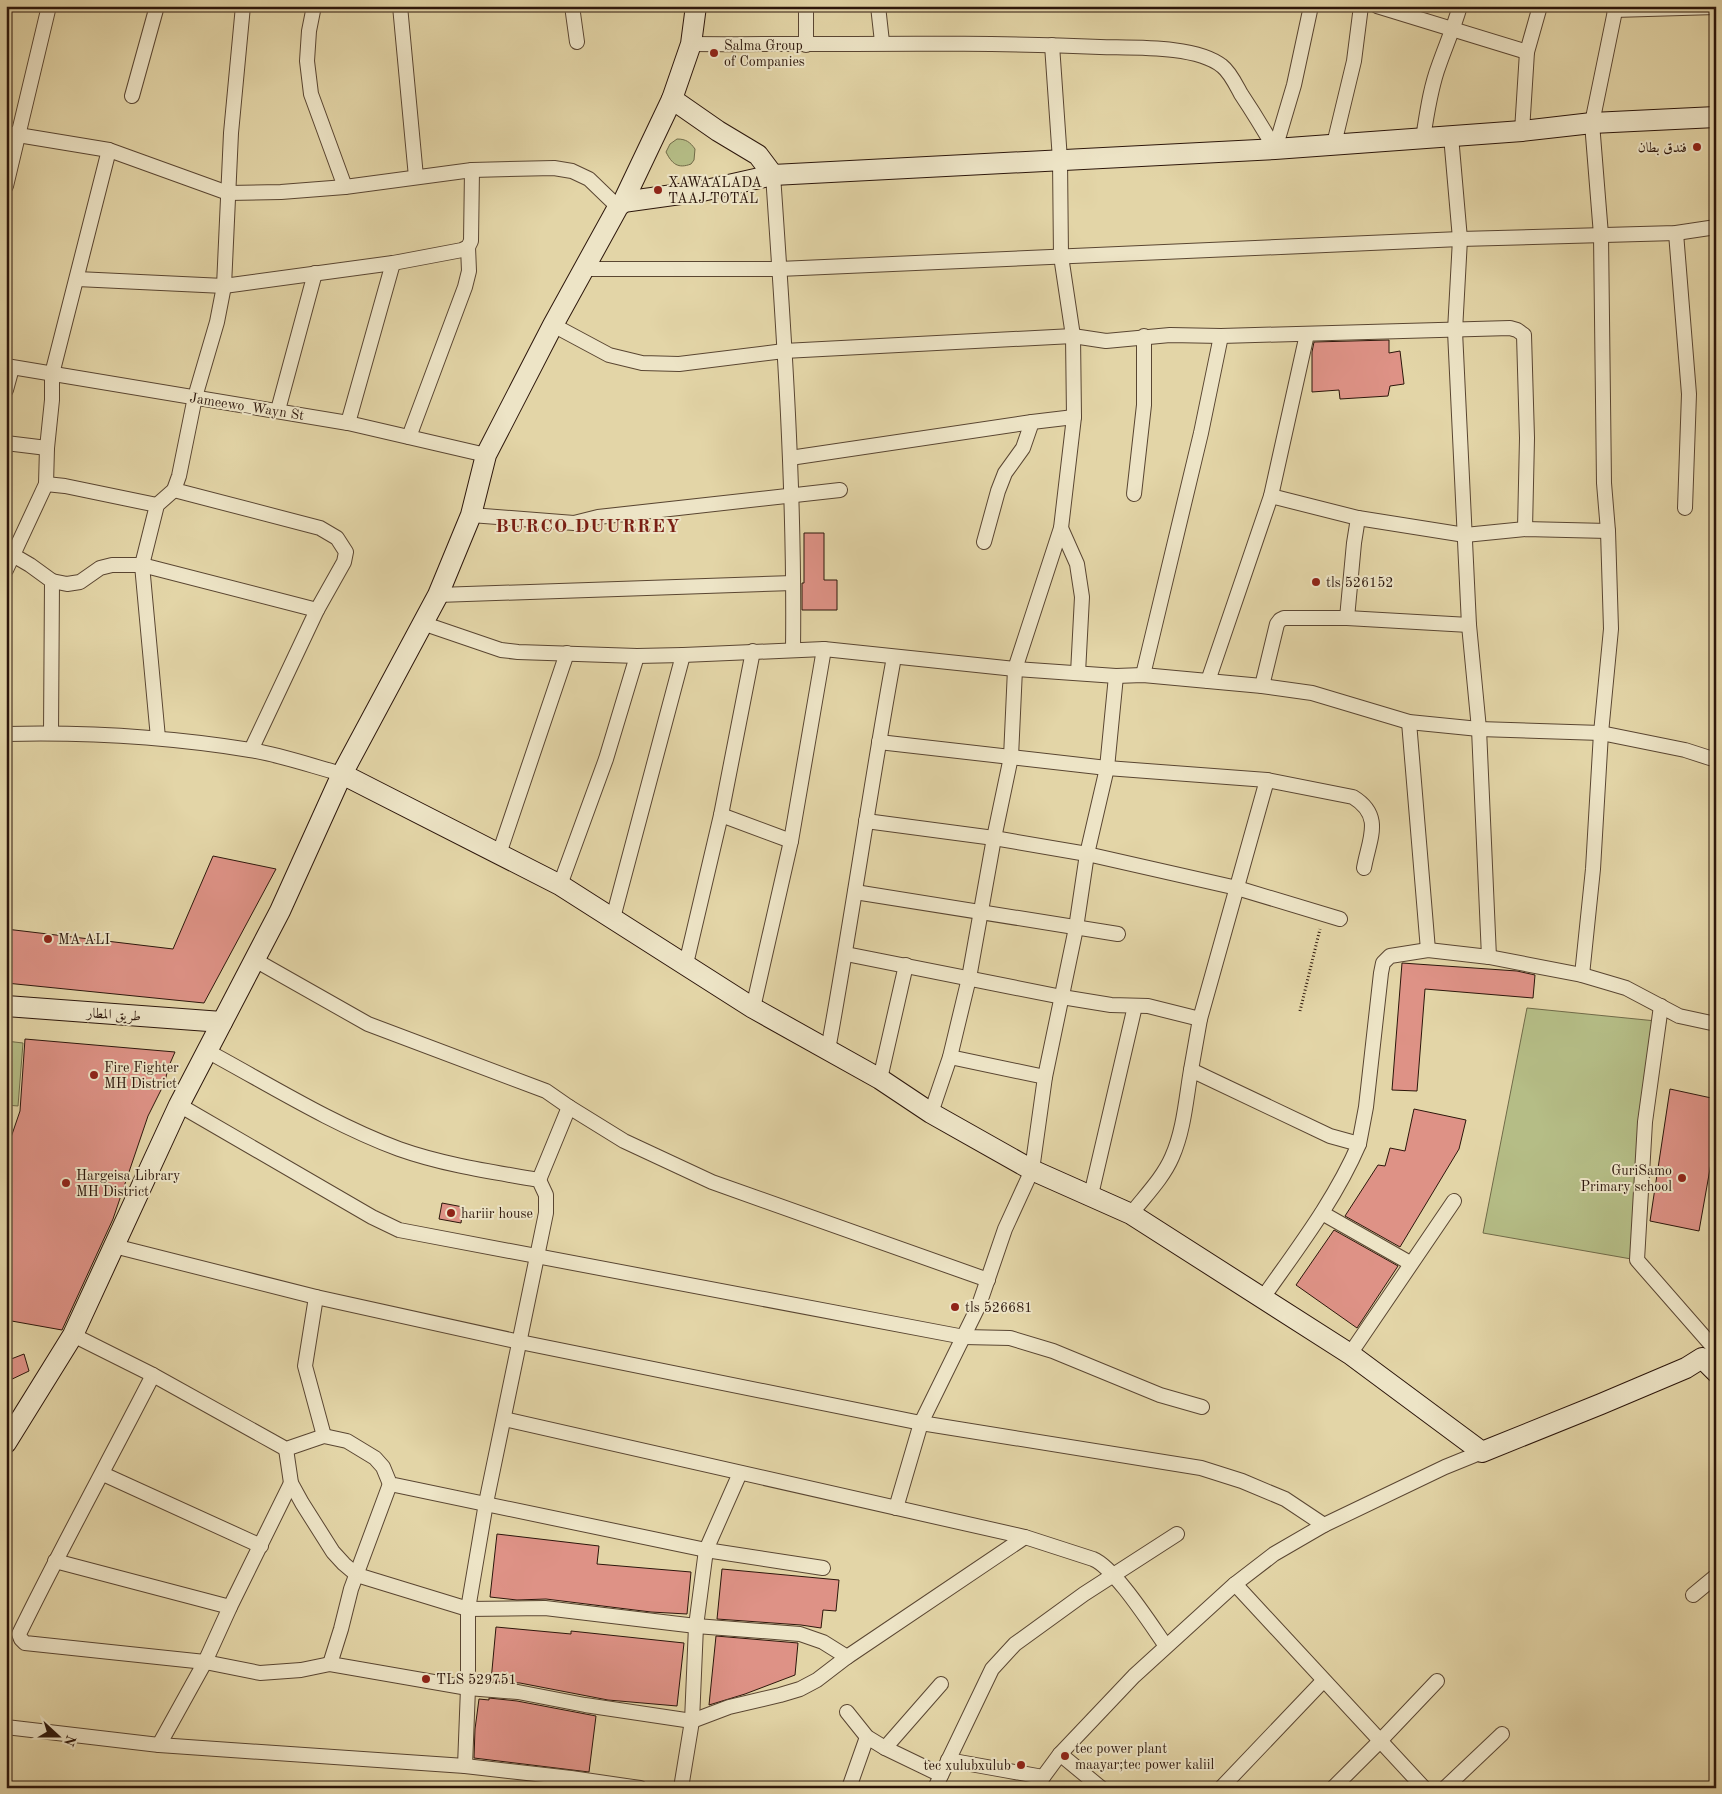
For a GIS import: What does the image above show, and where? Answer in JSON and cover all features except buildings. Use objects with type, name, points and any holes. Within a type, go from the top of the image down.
[{"type":"main road","points":[[6,1443],[73,1335],[179,1105],[280,911],[342,774],[438,595],[471,515],[486,455],[553,325],[621,205],[672,99],[691,44],[696,6]]},
{"type":"main road","points":[[672,99],[718,131],[758,155],[773,175]]},
{"type":"main road","points":[[621,205],[702,192],[773,175],[1275,149],[1522,132],[1592,123],[1716,117]]},
{"type":"main road","points":[[342,774],[560,885],[753,1008],[880,1079],[930,1114],[1032,1170],[1131,1214],[1350,1354],[1482,1452],[1601,1404],[1712,1356]]},
{"type":"main road","name":"طريق المطار","points":[[6,1006],[222,1022]]},
{"type":"street","points":[[6,186],[12,134],[48,6]]},
{"type":"street","points":[[132,96],[157,6]]},
{"type":"street","points":[[158,738],[142,566],[157,504],[174,490],[179,476],[195,397],[217,322],[224,286],[231,133],[243,6]]},
{"type":"street","points":[[314,6],[309,30],[307,61],[310,94],[345,187]]},
{"type":"street","points":[[400,6],[416,177]]},
{"type":"street","points":[[572,6],[577,42]]},
{"type":"street","points":[[806,6],[806,45]]},
{"type":"street","points":[[878,6],[882,42]]},
{"type":"street","points":[[1275,149],[1294,85],[1311,6]]},
{"type":"street","points":[[1334,144],[1354,61],[1362,6]]},
{"type":"street","points":[[1377,6],[1453,31],[1527,52]]},
{"type":"street","points":[[1422,138],[1429,99],[1438,66],[1453,31],[1460,6]]},
{"type":"street","points":[[1522,132],[1527,52],[1540,6]]},
{"type":"street","points":[[1582,975],[1593,869],[1601,733],[1611,629],[1608,531],[1604,483],[1600,235],[1592,123],[1615,8],[1716,7]]},
{"type":"street","points":[[691,44],[806,45],[882,42],[1052,45],[1177,50],[1207,58],[1223,66],[1275,149]]},
{"type":"street","points":[[930,1114],[950,1057],[982,912],[994,838],[1012,757],[1014,669],[1061,528],[1074,417],[1073,336],[1061,256],[1060,160],[1052,45]]},
{"type":"street","points":[[12,134],[109,150],[228,193],[281,192],[345,187],[472,170],[554,168],[572,171],[589,180],[621,205]]},
{"type":"street","points":[[1451,136],[1460,238],[1455,331],[1469,625],[1479,729],[1489,957]]},
{"type":"street","points":[[6,570],[9,552],[46,484],[52,374],[109,150]]},
{"type":"street","points":[[409,437],[466,287],[469,271],[468,247],[471,241],[472,170]]},
{"type":"street","points":[[773,175],[790,458],[794,583],[793,650]]},
{"type":"street","points":[[585,269],[779,269],[1460,238],[1676,233],[1716,227]]},
{"type":"street","points":[[1676,233],[1689,394],[1685,508]]},
{"type":"street","points":[[77,279],[224,286],[393,263],[462,250],[468,247]]},
{"type":"street","points":[[348,423],[393,263]]},
{"type":"street","points":[[278,410],[315,273]]},
{"type":"street","points":[[553,325],[609,354],[642,363],[679,364],[784,351],[1073,336],[1106,341],[1144,336],[1455,331],[1510,328],[1524,335],[1527,438],[1524,529]]},
{"type":"street","points":[[1208,681],[1271,496],[1307,334]]},
{"type":"street","points":[[1134,494],[1144,405],[1144,336]]},
{"type":"street","points":[[1143,675],[1201,433],[1221,336]]},
{"type":"street","points":[[6,390],[9,367]]},
{"type":"street","name":"Jameewo_Wayn St","points":[[9,367],[278,410],[348,423],[486,455]]},
{"type":"street","points":[[790,458],[1074,417]]},
{"type":"street","points":[[984,542],[1005,473],[1023,448],[1032,422]]},
{"type":"street","points":[[6,443],[47,448]]},
{"type":"street","points":[[46,484],[157,504]]},
{"type":"street","points":[[174,490],[320,528],[337,538],[346,552],[344,562],[317,610],[252,750]]},
{"type":"street","points":[[471,515],[574,523],[598,517],[840,490]]},
{"type":"street","points":[[1271,496],[1358,518],[1465,535],[1524,529],[1608,531]]},
{"type":"street","points":[[1347,618],[1358,518]]},
{"type":"street","points":[[1061,528],[1077,564],[1082,597],[1078,673]]},
{"type":"street","points":[[9,552],[52,581],[67,584],[80,582],[100,568],[112,565],[142,566],[317,610]]},
{"type":"street","points":[[51,733],[52,581]]},
{"type":"street","points":[[438,595],[794,583]]},
{"type":"street","points":[[1262,686],[1280,620],[1347,618],[1469,625]]},
{"type":"street","points":[[422,623],[501,650],[518,652],[683,656],[753,651],[824,649],[1014,669],[1116,676],[1143,675],[1262,686],[1312,693],[1409,722],[1479,729],[1601,733],[1685,750],[1716,760]]},
{"type":"street","points":[[753,1008],[791,841],[824,649]]},
{"type":"street","points":[[686,964],[721,815],[753,651]]},
{"type":"street","points":[[499,854],[566,653]]},
{"type":"street","points":[[560,885],[606,759],[637,656]]},
{"type":"street","points":[[613,918],[683,656]]},
{"type":"street","points":[[828,1050],[846,954],[878,742],[894,657]]},
{"type":"street","points":[[896,1508],[921,1423],[979,1305],[1005,1229],[1032,1170],[1045,1078],[1076,928],[1087,854],[1107,768],[1116,676]]},
{"type":"street","points":[[1409,722],[1428,950]]},
{"type":"street","points":[[6,734],[51,733],[158,738],[252,750],[342,774]]},
{"type":"street","points":[[878,742],[1107,768],[1267,780],[1353,797],[1363,803],[1370,812],[1373,824],[1364,868]]},
{"type":"street","points":[[1131,1214],[1160,1178],[1172,1158],[1179,1136],[1200,1019],[1267,780]]},
{"type":"street","points":[[721,815],[791,841]]},
{"type":"street","points":[[866,821],[994,838],[1087,854],[1237,888],[1340,919]]},
{"type":"street","points":[[856,892],[1118,934]]},
{"type":"street","points":[[1262,1299],[1322,1213],[1350,1164],[1359,1144],[1366,1108],[1383,963],[1390,956],[1428,950],[1489,957],[1582,975],[1626,988],[1679,1016],[1716,1024]]},
{"type":"street","points":[[846,954],[1062,997],[1111,1005],[1148,1006],[1200,1019]]},
{"type":"street","points":[[254,960],[368,1024],[546,1091],[624,1141],[712,1182],[988,1280]]},
{"type":"street","points":[[880,1079],[906,965]]},
{"type":"street","points":[[1091,1196],[1135,1006]]},
{"type":"street","points":[[1660,1006],[1645,1122],[1637,1260],[1712,1356]]},
{"type":"street","points":[[207,1050],[334,1120],[399,1149],[441,1162],[540,1180]]},
{"type":"street","points":[[950,1057],[1045,1078]]},
{"type":"street","points":[[1191,1070],[1330,1136],[1359,1144]]},
{"type":"street","points":[[179,1105],[372,1217],[399,1230],[964,1337],[1010,1338],[1053,1351],[1160,1396],[1202,1407]]},
{"type":"street","points":[[465,1766],[468,1688],[468,1609],[486,1503],[546,1213],[546,1195],[540,1180],[569,1107]]},
{"type":"street","points":[[1350,1354],[1410,1263],[1454,1201]]},
{"type":"street","points":[[1322,1213],[1410,1263]]},
{"type":"street","points":[[114,1246],[316,1297],[520,1342],[921,1423],[1200,1468],[1284,1499],[1324,1525]]},
{"type":"street","points":[[316,1297],[305,1366],[324,1436]]},
{"type":"street","points":[[73,1335],[153,1375],[286,1449],[324,1436],[347,1441],[375,1458],[383,1468],[390,1484],[351,1589],[342,1629],[330,1664]]},
{"type":"street","points":[[153,1375],[103,1474],[55,1560],[19,1634],[25,1643],[205,1662],[266,1673],[301,1670],[330,1664],[468,1688],[518,1692],[692,1721],[729,1707],[780,1695],[817,1680],[846,1657],[1025,1537]]},
{"type":"street","points":[[504,1419],[1025,1537],[1096,1560],[1115,1576],[1166,1646]]},
{"type":"street","points":[[286,1449],[290,1483],[333,1552],[357,1574],[468,1609],[545,1608],[696,1626],[800,1634],[823,1642],[846,1657]]},
{"type":"street","points":[[948,1760],[1039,1782],[1060,1754],[1134,1676],[1235,1584],[1274,1554],[1324,1525],[1445,1467],[1482,1452]]},
{"type":"street","points":[[681,1788],[692,1721],[696,1626],[706,1550],[740,1473]]},
{"type":"street","points":[[103,1474],[260,1546]]},
{"type":"street","points":[[159,1745],[205,1662],[290,1483]]},
{"type":"street","points":[[390,1484],[706,1550],[823,1568]]},
{"type":"street","points":[[935,1788],[992,1669],[1015,1644],[1084,1594],[1115,1576],[1177,1534]]},
{"type":"street","points":[[55,1560],[230,1607]]},
{"type":"street","points":[[1693,1595],[1716,1576]]},
{"type":"street","points":[[1235,1584],[1424,1788]]},
{"type":"street","points":[[1221,1788],[1323,1681]]},
{"type":"street","points":[[1333,1788],[1437,1681]]},
{"type":"street","points":[[885,1748],[941,1684]]},
{"type":"street","points":[[847,1712],[867,1737],[885,1748],[941,1775]]},
{"type":"street","points":[[6,1727],[159,1745],[465,1766],[640,1788]]},
{"type":"street","points":[[1445,1788],[1502,1734]]},
{"type":"street","points":[[849,1788],[867,1737]]},
{"type":"street","points":[[1060,1754],[1101,1788]]},
{"type":"street","points":[[559,1788],[571,1778]]},
{"type":"path","points":[[1300,1011],[1324,914]]},
{"type":"green space","points":[[677,139],[688,141],[695,149],[694,160],[691,164],[679,166],[668,156],[666,152],[670,144]]},
{"type":"green space","points":[[1527,1008],[1666,1022],[1645,1122],[1637,1260],[1483,1233]]},
{"type":"green space","points":[[6,1041],[23,1043],[18,1106],[6,1105]]},
{"type":"place","name":"Salma Group of Companies","points":[[714,53]]},
{"type":"place","name":"فندق بطان","points":[[1697,147]]},
{"type":"place","name":"XAWAALADA TAAJ TOTAL","points":[[658,190]]},
{"type":"place","name":"tls 526152","points":[[1316,582]]},
{"type":"place","name":"MA ALI","points":[[48,939]]},
{"type":"place","name":"Fire Fighter MH District","points":[[94,1075]]},
{"type":"place","name":"GuriSamo Primary school","points":[[1682,1178]]},
{"type":"place","name":"Hargeisa Library MH District","points":[[66,1183]]},
{"type":"place","name":"hariir house","points":[[451,1213]]},
{"type":"place","name":"tls 526681","points":[[955,1307]]},
{"type":"place","name":"TLS 529751","points":[[426,1679]]},
{"type":"place","name":"tec power plant maayar;tec power kaliil","points":[[1065,1756]]},
{"type":"place","name":"tec xulubxulub","points":[[1021,1765]]},
{"type":"district","name":"BURCO DUURREY","points":[[588,525]]}]
